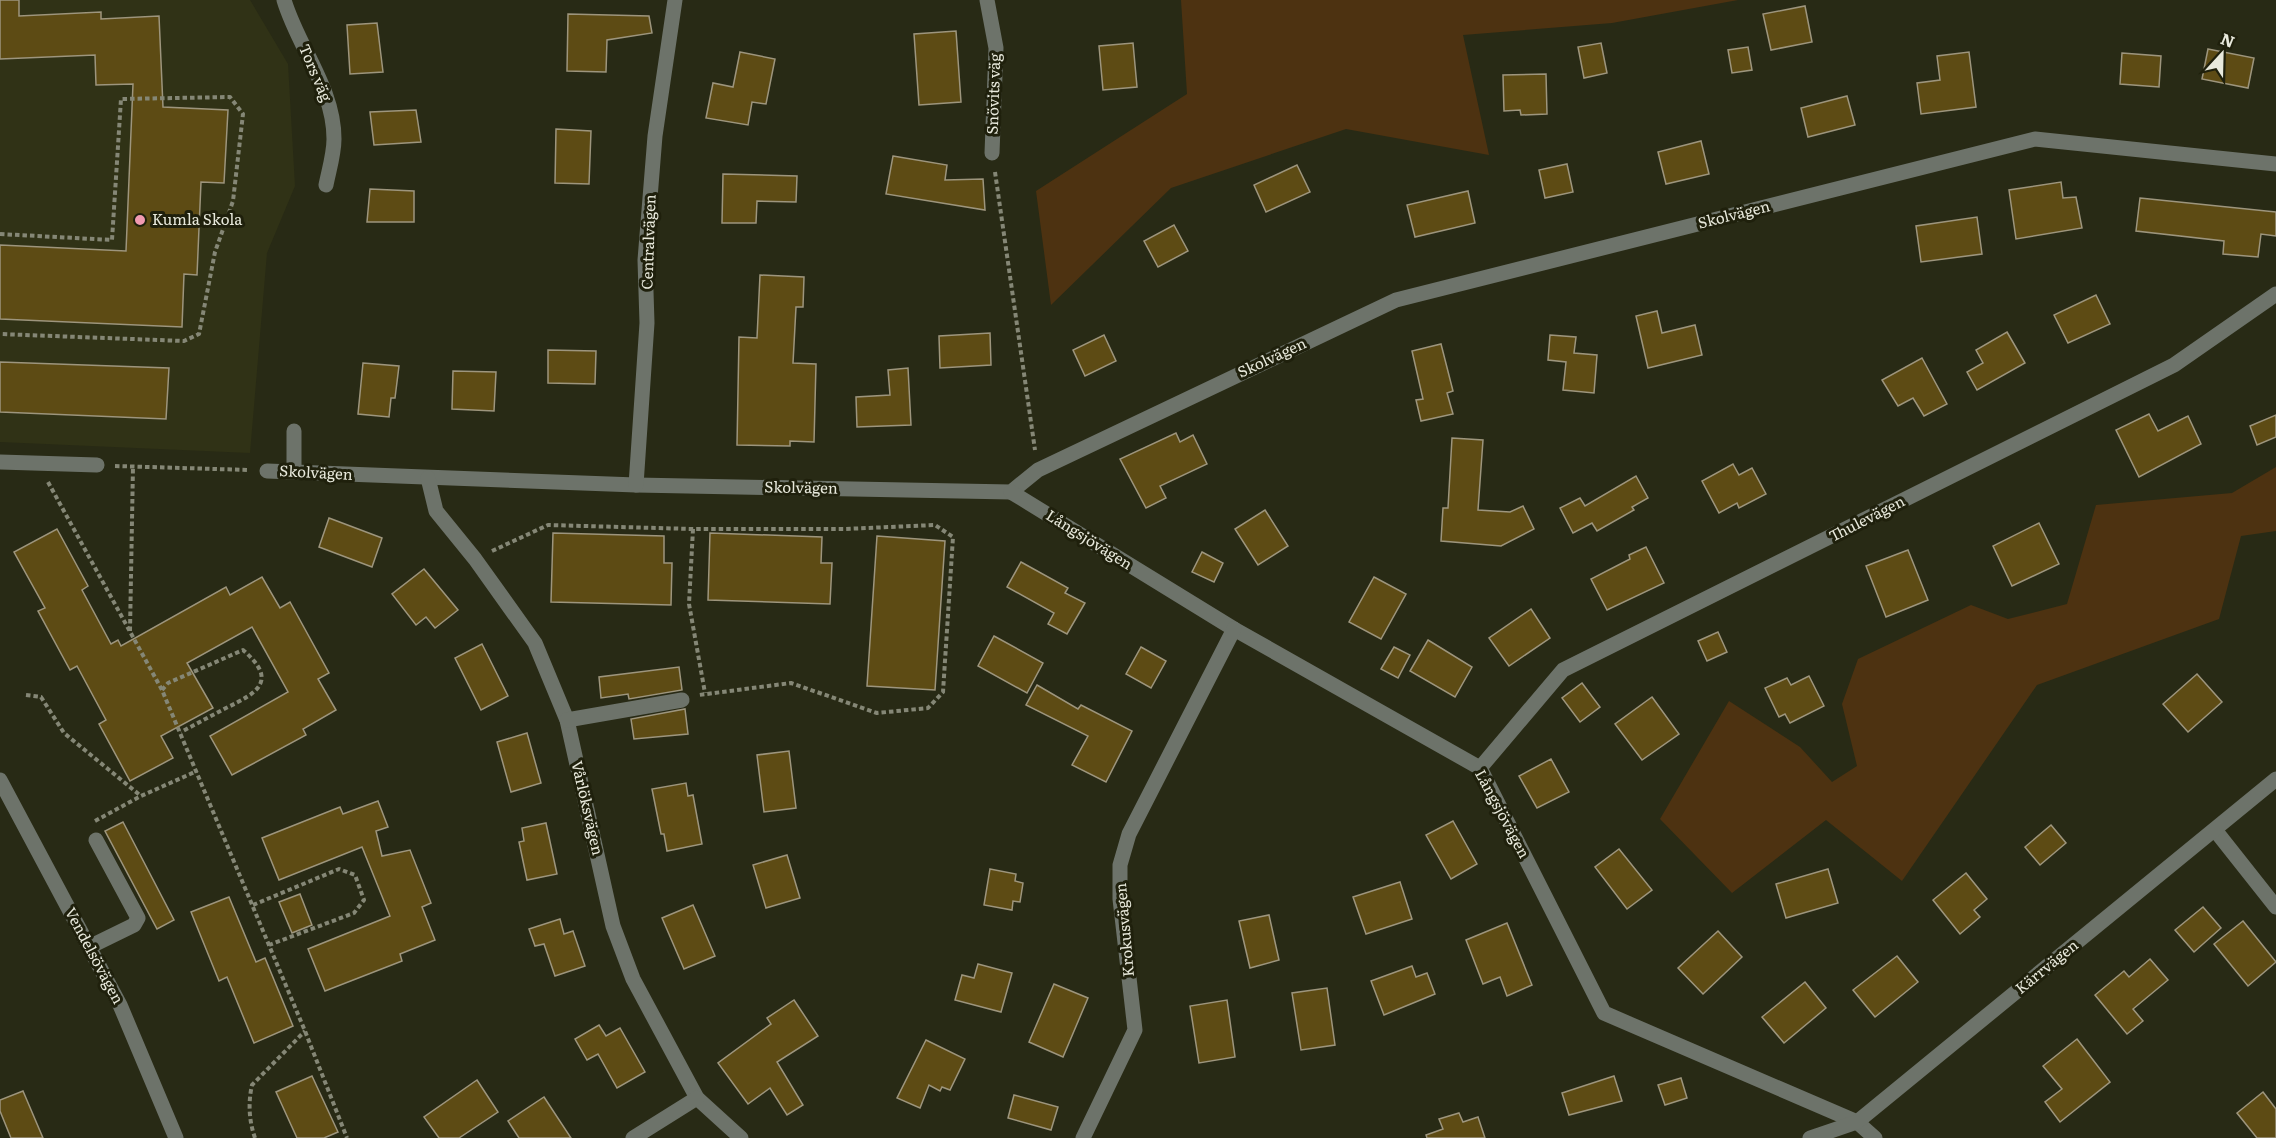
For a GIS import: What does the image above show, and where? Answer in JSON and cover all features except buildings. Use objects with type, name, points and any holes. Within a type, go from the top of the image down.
[{"type":"street","name":"Tors väg","points":[[284,0],[290,20],[317,72],[329,106],[334,140],[326,185]]},
{"type":"street","name":"Centralvägen","points":[[636,484],[647,323],[645,260],[655,136],[675,0]]},
{"type":"street","name":"Snövits väg","points":[[987,0],[996,48],[992,153]]},
{"type":"street","name":"Skolvägen","points":[[267,471],[636,484],[1011,492],[1038,470],[1396,300],[2035,139],[2276,164]]},
{"type":"street","name":"Thulevägen","points":[[1480,768],[1563,670],[2175,365],[2276,294]]},
{"type":"street","points":[[294,431],[294,472]]},
{"type":"street","points":[[0,462],[98,465]]},
{"type":"street","name":"Vårlöksvägen","points":[[428,478],[436,511],[475,559],[535,643],[567,720],[613,926],[633,979],[697,1098],[741,1138]]},
{"type":"street","name":"Långsjövägen","points":[[1011,492],[1234,629],[1480,768],[1604,1013],[1857,1122],[1875,1138]]},
{"type":"street","name":"Krokusvägen","points":[[1083,1138],[1135,1030],[1120,898],[1120,865],[1129,834],[1234,629]]},
{"type":"street","points":[[567,720],[682,700]]},
{"type":"street","name":"Kärrvägen","points":[[1810,1138],[1857,1122],[2276,779]]},
{"type":"street","name":"Vendelsövägen","points":[[0,780],[120,1005],[176,1138]]},
{"type":"street","points":[[2215,830],[2276,907]]},
{"type":"street","points":[[89,947],[134,926],[138,918],[96,840]]},
{"type":"street","points":[[633,1138],[697,1098]]},
{"type":"path","points":[[0,234],[112,240],[121,99],[230,97],[243,114],[232,201],[215,252],[199,334],[184,341],[0,334]]},
{"type":"path","points":[[992,153],[1038,470]]},
{"type":"path","points":[[38,463],[162,690],[253,905],[347,1138]]},
{"type":"path","points":[[98,465],[267,471]]},
{"type":"path","points":[[130,632],[133,466]]},
{"type":"path","points":[[475,559],[548,525],[693,529],[844,529],[934,525],[953,537],[943,692],[928,708],[877,713],[791,682],[705,693],[682,700]]},
{"type":"path","points":[[693,529],[689,604],[705,693]]},
{"type":"path","points":[[162,690],[168,683],[243,650],[252,657],[262,675],[261,684],[253,695],[180,732]]},
{"type":"path","points":[[26,695],[40,697],[64,733],[141,796]]},
{"type":"path","points":[[96,840],[92,823],[141,796],[196,771]]},
{"type":"path","points":[[253,905],[339,869],[355,875],[361,887],[364,900],[354,913],[269,945]]},
{"type":"path","points":[[255,1138],[249,1098],[252,1085],[305,1031]]},
{"type":"shaded area","name":"Kumla Skola","points":[[0,0],[250,0],[288,64],[295,186],[267,253],[250,453],[0,442]]},
{"type":"shaded area","points":[[1181,0],[1738,0],[1612,23],[1463,35],[1489,155],[1346,129],[1171,188],[1051,305],[1036,191],[1187,94]]},
{"type":"shaded area","points":[[2276,467],[2276,531],[2241,536],[2219,619],[2037,685],[1902,881],[1826,820],[1732,893],[1660,819],[1729,701],[1800,747],[1832,782],[1857,766],[1842,704],[1858,659],[1971,605],[2008,619],[2067,604],[2096,505],[2232,493]]},
{"type":"place","name":"Kumla Skola","points":[[140,220]]}]
